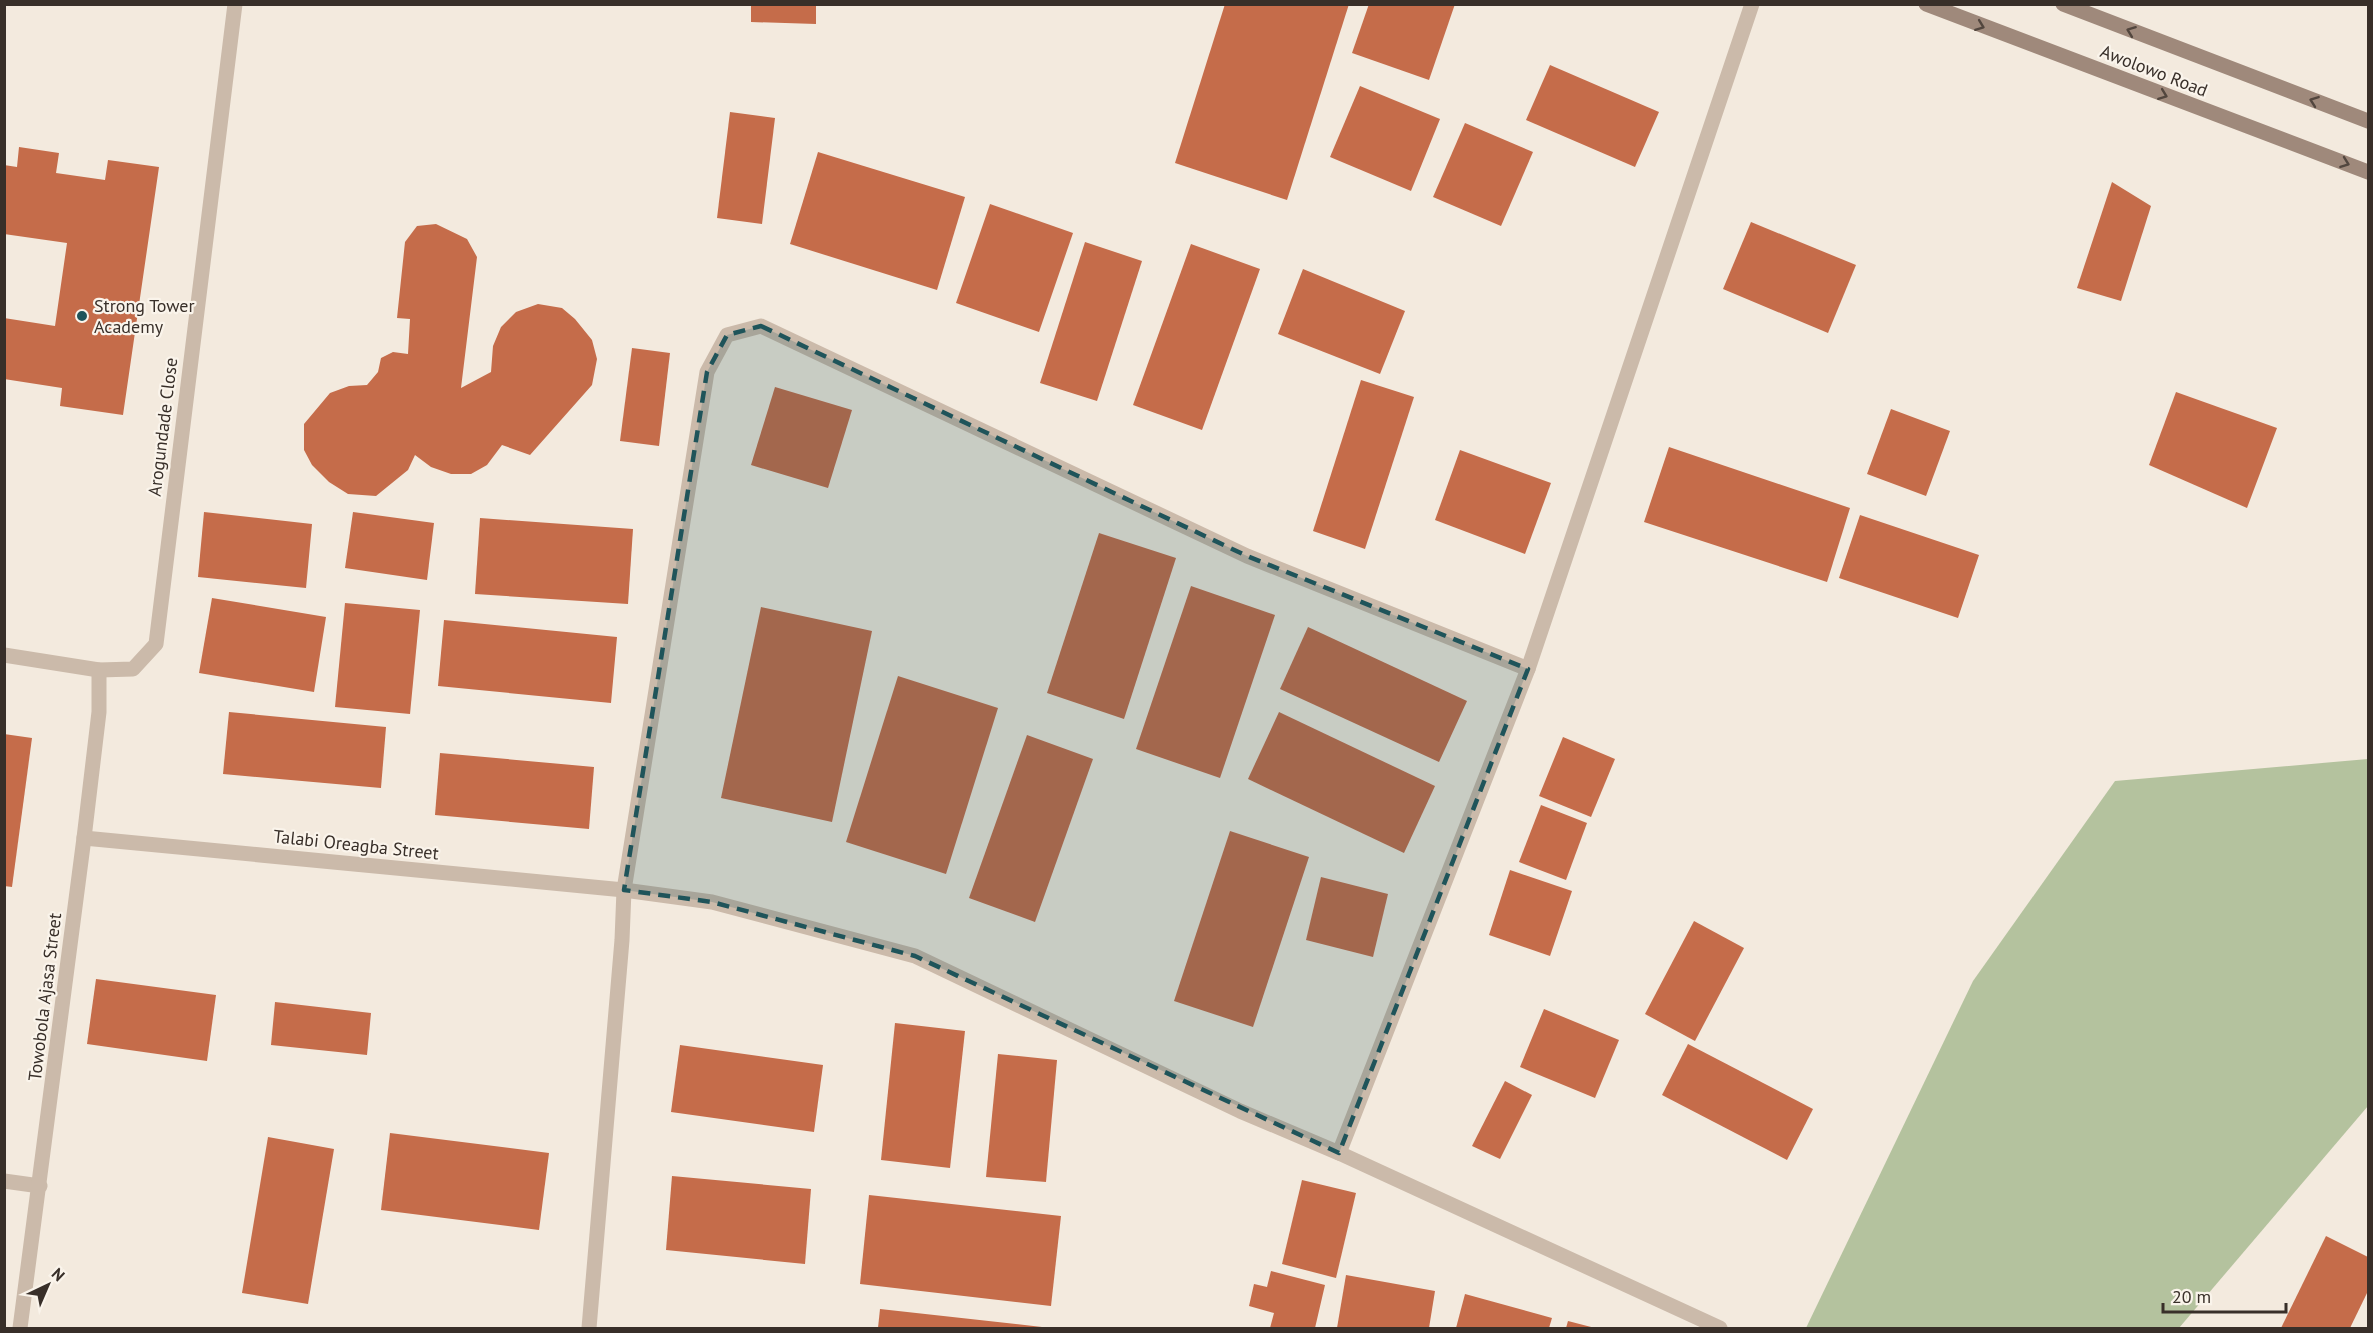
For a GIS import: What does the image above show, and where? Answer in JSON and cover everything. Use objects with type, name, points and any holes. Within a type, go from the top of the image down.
[{"type":"main road","name":"Awolowo Road","points":[[1926,4],[2368,172]]},
{"type":"main road","name":"Awolowo Road","points":[[2062,4],[2368,121]]},
{"type":"street","name":"Arogundade Close","points":[[4,654],[99,670],[133,669],[156,644],[235,4]]},
{"type":"street","points":[[1339,1153],[1528,669],[1752,4]]},
{"type":"street","points":[[589,1329],[622,939],[624,890],[707,372],[727,335],[761,326],[1248,556],[1528,669]]},
{"type":"street","name":"Towobola Ajasa Street","points":[[20,1329],[84,838],[99,712],[99,670]]},
{"type":"street","name":"Talabi Oreagba Street","points":[[84,838],[624,890],[712,902],[915,956],[1240,1111],[1339,1153],[1720,1329]]},
{"type":"street","points":[[4,1181],[40,1186]]},
{"type":"highlighted area","points":[[761,326],[1247,556],[1528,669],[1339,1153],[915,956],[712,902],[624,890],[707,372],[727,335]]},
{"type":"green space","points":[[2368,759],[2368,1106],[2179,1328],[1806,1328],[1973,981],[2115,781]]},
{"type":"building","points":[[751,4],[816,4],[816,24],[751,22]]},
{"type":"building","points":[[1225,4],[1349,4],[1287,200],[1175,163]]},
{"type":"building","points":[[1369,4],[1455,4],[1429,80],[1352,53]]},
{"type":"building","points":[[1550,65],[1659,112],[1635,167],[1526,120]]},
{"type":"building","points":[[1360,86],[1440,119],[1411,191],[1330,157]]},
{"type":"building","points":[[730,112],[775,118],[762,224],[717,218]]},
{"type":"building","points":[[1465,123],[1533,152],[1501,226],[1433,197]]},
{"type":"building","points":[[19,147],[59,153],[56,173],[105,180],[108,160],[159,167],[123,415],[60,406],[62,388],[4,379],[4,318],[55,326],[67,243],[4,234],[4,165],[17,167]]},
{"type":"building","points":[[818,152],[965,197],[937,290],[790,244]]},
{"type":"building","points":[[2112,182],[2151,206],[2121,301],[2077,288]]},
{"type":"building","points":[[990,204],[1073,233],[1039,332],[956,303]]},
{"type":"building","points":[[1751,222],[1856,265],[1828,333],[1723,289]]},
{"type":"building","points":[[436,224],[467,239],[477,257],[461,388],[491,372],[493,346],[501,327],[516,312],[538,304],[562,308],[575,319],[592,340],[597,359],[592,385],[530,455],[502,445],[487,465],[471,474],[451,474],[431,467],[415,455],[408,470],[376,496],[348,494],[329,482],[312,465],[304,450],[304,424],[330,393],[349,386],[367,385],[378,372],[381,358],[393,352],[408,354],[410,319],[397,318],[405,242],[417,226]]},
{"type":"building","points":[[1085,242],[1142,261],[1097,401],[1040,383]]},
{"type":"building","points":[[1191,244],[1260,269],[1202,430],[1133,405]]},
{"type":"building","points":[[1303,269],[1405,311],[1380,374],[1278,334]]},
{"type":"building","points":[[632,348],[670,353],[659,446],[620,441]]},
{"type":"building","points":[[1361,380],[1414,397],[1365,549],[1313,531]]},
{"type":"building","points":[[775,387],[852,410],[828,488],[751,465]]},
{"type":"building","points":[[2176,392],[2277,428],[2247,508],[2149,465]]},
{"type":"building","points":[[1891,409],[1950,431],[1926,496],[1867,474]]},
{"type":"building","points":[[1669,447],[1850,508],[1827,582],[1644,522]]},
{"type":"building","points":[[1460,450],[1551,483],[1525,554],[1435,520]]},
{"type":"building","points":[[204,512],[312,524],[306,588],[198,577]]},
{"type":"building","points":[[353,512],[434,523],[427,580],[345,568]]},
{"type":"building","points":[[1860,515],[1979,555],[1958,618],[1839,578]]},
{"type":"building","points":[[480,518],[633,529],[628,604],[475,594]]},
{"type":"building","points":[[1099,533],[1176,558],[1124,719],[1047,693]]},
{"type":"building","points":[[1191,586],[1275,615],[1220,778],[1136,749]]},
{"type":"building","points":[[212,598],[326,617],[314,692],[199,673]]},
{"type":"building","points":[[345,603],[420,610],[410,714],[335,707]]},
{"type":"building","points":[[761,607],[872,631],[832,822],[721,798]]},
{"type":"building","points":[[444,620],[617,637],[611,703],[438,686]]},
{"type":"building","points":[[1308,627],[1467,701],[1439,762],[1280,689]]},
{"type":"building","points":[[898,676],[998,708],[946,874],[846,842]]},
{"type":"building","points":[[229,712],[386,727],[381,788],[223,774]]},
{"type":"building","points":[[1279,712],[1435,786],[1404,853],[1248,779]]},
{"type":"building","points":[[4,734],[32,738],[12,887],[4,886]]},
{"type":"building","points":[[1027,735],[1093,759],[1035,922],[969,898]]},
{"type":"building","points":[[1563,737],[1615,759],[1591,817],[1539,796]]},
{"type":"building","points":[[440,753],[594,767],[589,829],[435,815]]},
{"type":"building","points":[[1541,805],[1587,823],[1566,880],[1519,862]]},
{"type":"building","points":[[1230,831],[1309,857],[1253,1027],[1174,1001]]},
{"type":"building","points":[[1510,870],[1572,891],[1550,956],[1489,935]]},
{"type":"building","points":[[1321,877],[1388,894],[1373,957],[1306,940]]},
{"type":"building","points":[[1694,921],[1744,948],[1695,1041],[1645,1014]]},
{"type":"building","points":[[96,979],[216,995],[207,1061],[87,1044]]},
{"type":"building","points":[[275,1002],[371,1013],[367,1055],[271,1045]]},
{"type":"building","points":[[1544,1009],[1619,1040],[1595,1098],[1520,1067]]},
{"type":"building","points":[[895,1023],[965,1031],[950,1168],[881,1160]]},
{"type":"building","points":[[1688,1044],[1813,1109],[1787,1160],[1662,1095]]},
{"type":"building","points":[[680,1045],[823,1065],[814,1132],[671,1112]]},
{"type":"building","points":[[998,1054],[1057,1060],[1046,1182],[986,1177]]},
{"type":"building","points":[[1505,1081],[1532,1095],[1500,1159],[1472,1146]]},
{"type":"building","points":[[390,1133],[549,1153],[539,1230],[381,1210]]},
{"type":"building","points":[[268,1137],[334,1149],[308,1304],[242,1293]]},
{"type":"building","points":[[672,1176],[811,1189],[805,1264],[666,1250]]},
{"type":"building","points":[[1302,1180],[1356,1193],[1336,1278],[1282,1264]]},
{"type":"building","points":[[869,1195],[1061,1216],[1051,1306],[860,1284]]},
{"type":"building","points":[[2326,1236],[2368,1257],[2368,1291],[2350,1328],[2281,1328]]},
{"type":"building","points":[[1271,1271],[1325,1285],[1315,1328],[1270,1328],[1274,1313],[1249,1306],[1254,1284],[1267,1287]]},
{"type":"building","points":[[1346,1275],[1435,1291],[1429,1328],[1337,1328]]},
{"type":"building","points":[[1465,1294],[1552,1318],[1549,1328],[1456,1328]]},
{"type":"building","points":[[880,1309],[1042,1327],[1042,1328],[878,1328]]},
{"type":"building","points":[[1568,1321],[1595,1328],[1566,1328]]},
{"type":"place","name":"Strong Tower Academy","points":[[82,316]]}]
